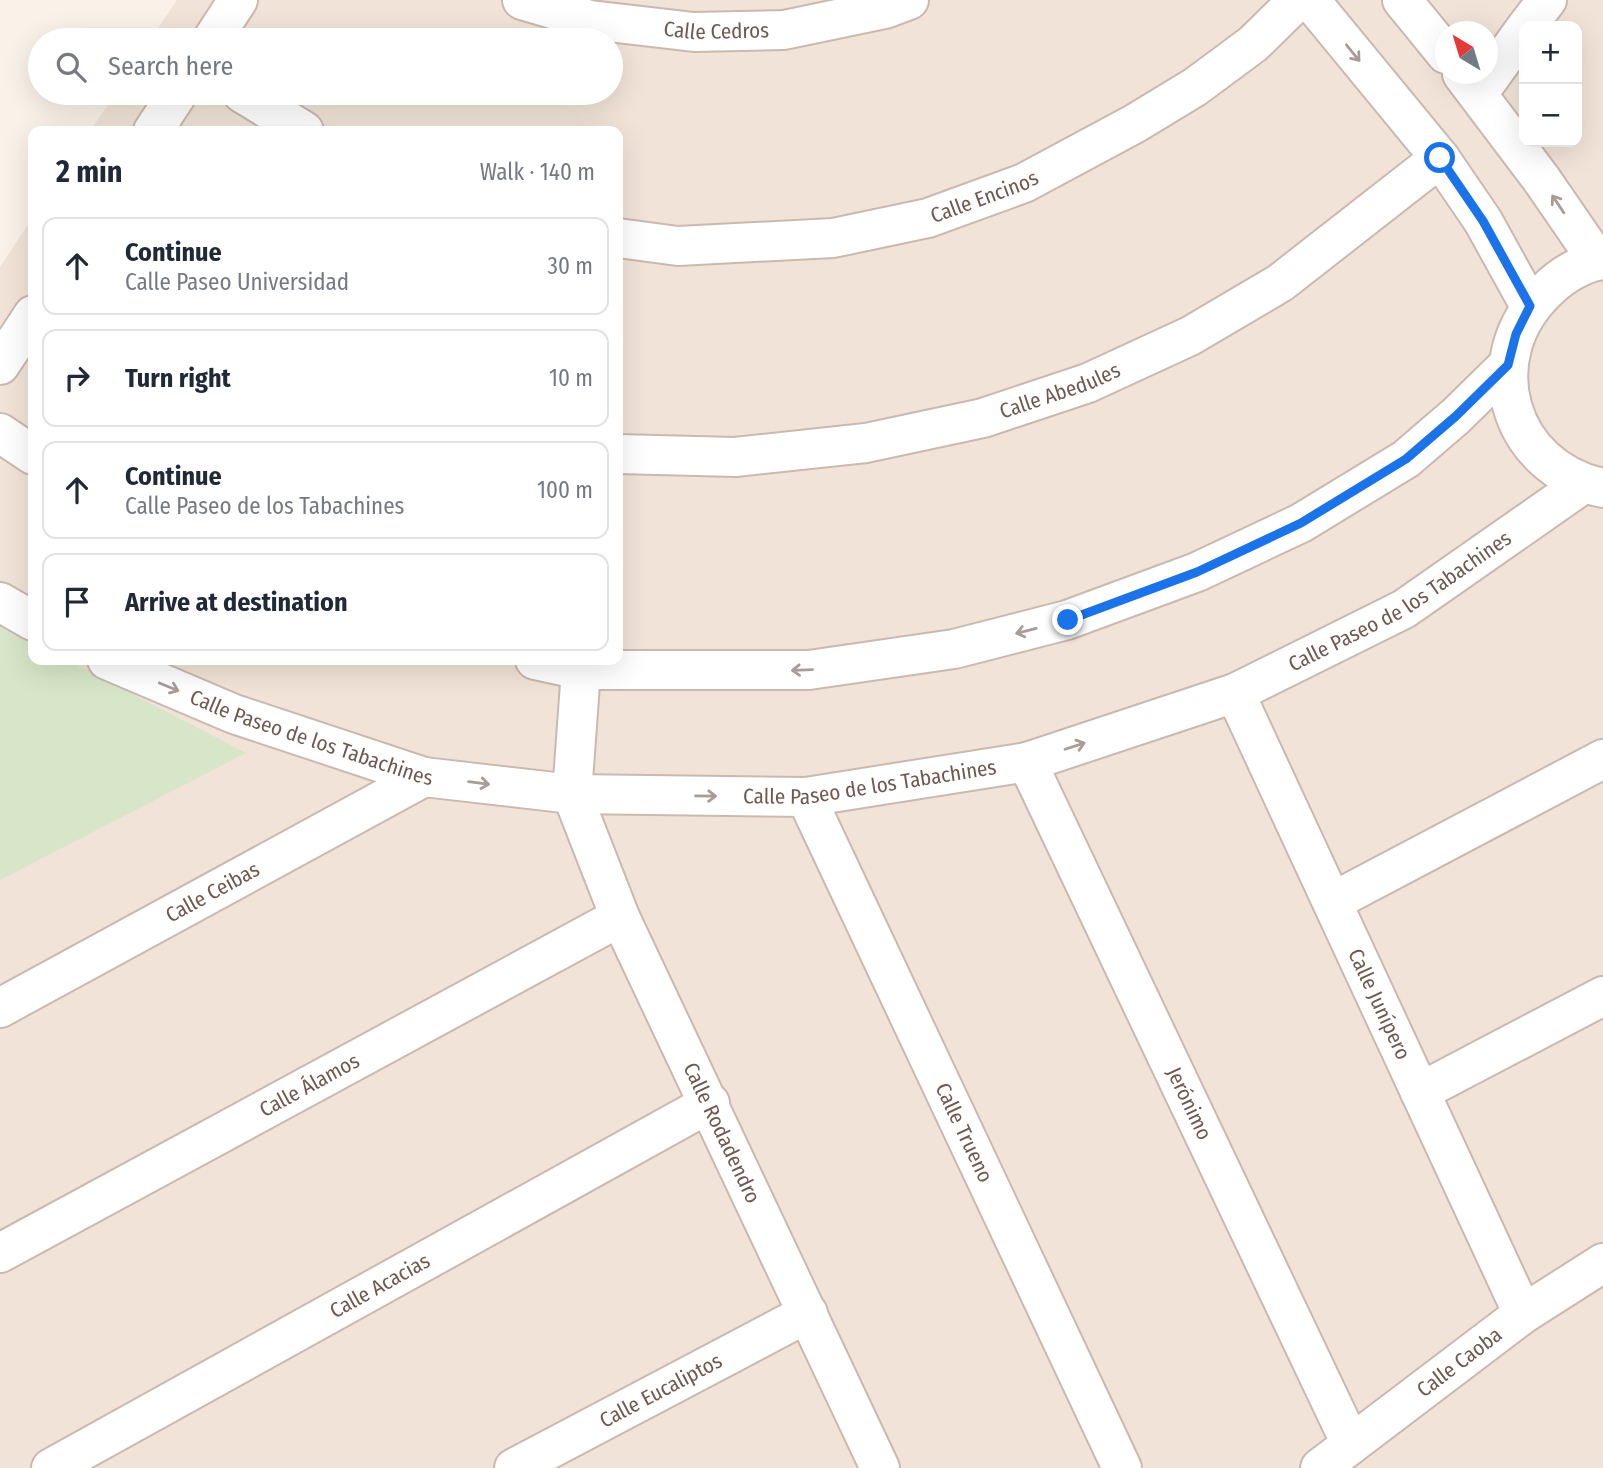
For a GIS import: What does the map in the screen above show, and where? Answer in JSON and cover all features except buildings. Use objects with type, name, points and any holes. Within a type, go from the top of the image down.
[{"type":"street","points":[[220,28],[238,0]]},
{"type":"street","name":"Calle Cedros","points":[[522,0],[590,20],[694,32],[784,30],[885,9],[909,0]]},
{"type":"street","name":"Calle Encinos","points":[[623,239],[678,247],[833,238],[928,218],[1024,183],[1133,124],[1195,87],[1253,44],[1298,0]]},
{"type":"street","points":[[1310,0],[1440,158],[1483,221],[1530,306]]},
{"type":"street","points":[[1402,0],[1435,40]]},
{"type":"street","points":[[1531,21],[1546,0]]},
{"type":"street","points":[[1498,56],[1519,35]]},
{"type":"street","points":[[1470,84],[1600,260],[1560,278],[1530,306],[1516,334],[1508,365],[1510,395],[1519,424],[1529,441],[1557,470],[1593,486]]},
{"type":"street","points":[[156,126],[170,105]]},
{"type":"street","points":[[262,105],[296,126]]},
{"type":"street","name":"Calle Abedules","points":[[623,454],[736,457],[866,443],[983,418],[1087,383],[1190,336],[1280,283],[1440,158]]},
{"type":"street","points":[[0,365],[28,323]]},
{"type":"street","points":[[558,665],[581,670],[809,670],[954,649],[1068,620],[1197,572],[1301,523],[1406,459],[1456,416],[1508,365]]},
{"type":"street","points":[[0,433],[28,452]]},
{"type":"street","name":"Calle Paseo de los Tabachines","points":[[119,665],[233,714],[424,777],[572,794],[806,797],[1027,762],[1236,693],[1404,609],[1593,486]]},
{"type":"street","points":[[0,602],[28,618]]},
{"type":"street","points":[[572,794],[581,670]]},
{"type":"street","name":"Calle Junípero","points":[[1236,693],[1522,1314]]},
{"type":"street","points":[[1332,902],[1603,759]]},
{"type":"street","name":"Jerónimo","points":[[1027,762],[1351,1444]]},
{"type":"street","name":"Calle Ceibas","points":[[0,1008],[424,777]]},
{"type":"street","name":"Calle Rodadendro","points":[[572,794],[620,917],[880,1468]]},
{"type":"street","name":"Calle Trueno","points":[[806,797],[1122,1468]]},
{"type":"street","name":"Calle Álamos","points":[[0,1253],[620,917]]},
{"type":"street","points":[[1420,1092],[1603,996]]},
{"type":"street","name":"Calle Acacias","points":[[51,1468],[710,1103]]},
{"type":"street","name":"Calle Caoba","points":[[1320,1468],[1522,1314],[1603,1263]]},
{"type":"street","name":"Calle Eucaliptos","points":[[514,1468],[808,1313]]},
{"type":"shaded area","points":[[177,0],[1603,0],[1603,1468],[0,1468],[0,267],[28,225],[28,665],[623,665],[623,126],[93,126],[108,105],[623,105],[623,28],[158,28]]},
{"type":"green space","points":[[0,625],[28,639],[28,665],[77,665],[246,753],[0,880]]},
{"type":"route","points":[[1068,620],[1197,572],[1301,523],[1406,459],[1456,416],[1508,365],[1516,334],[1530,306],[1483,221],[1440,158]]}]
